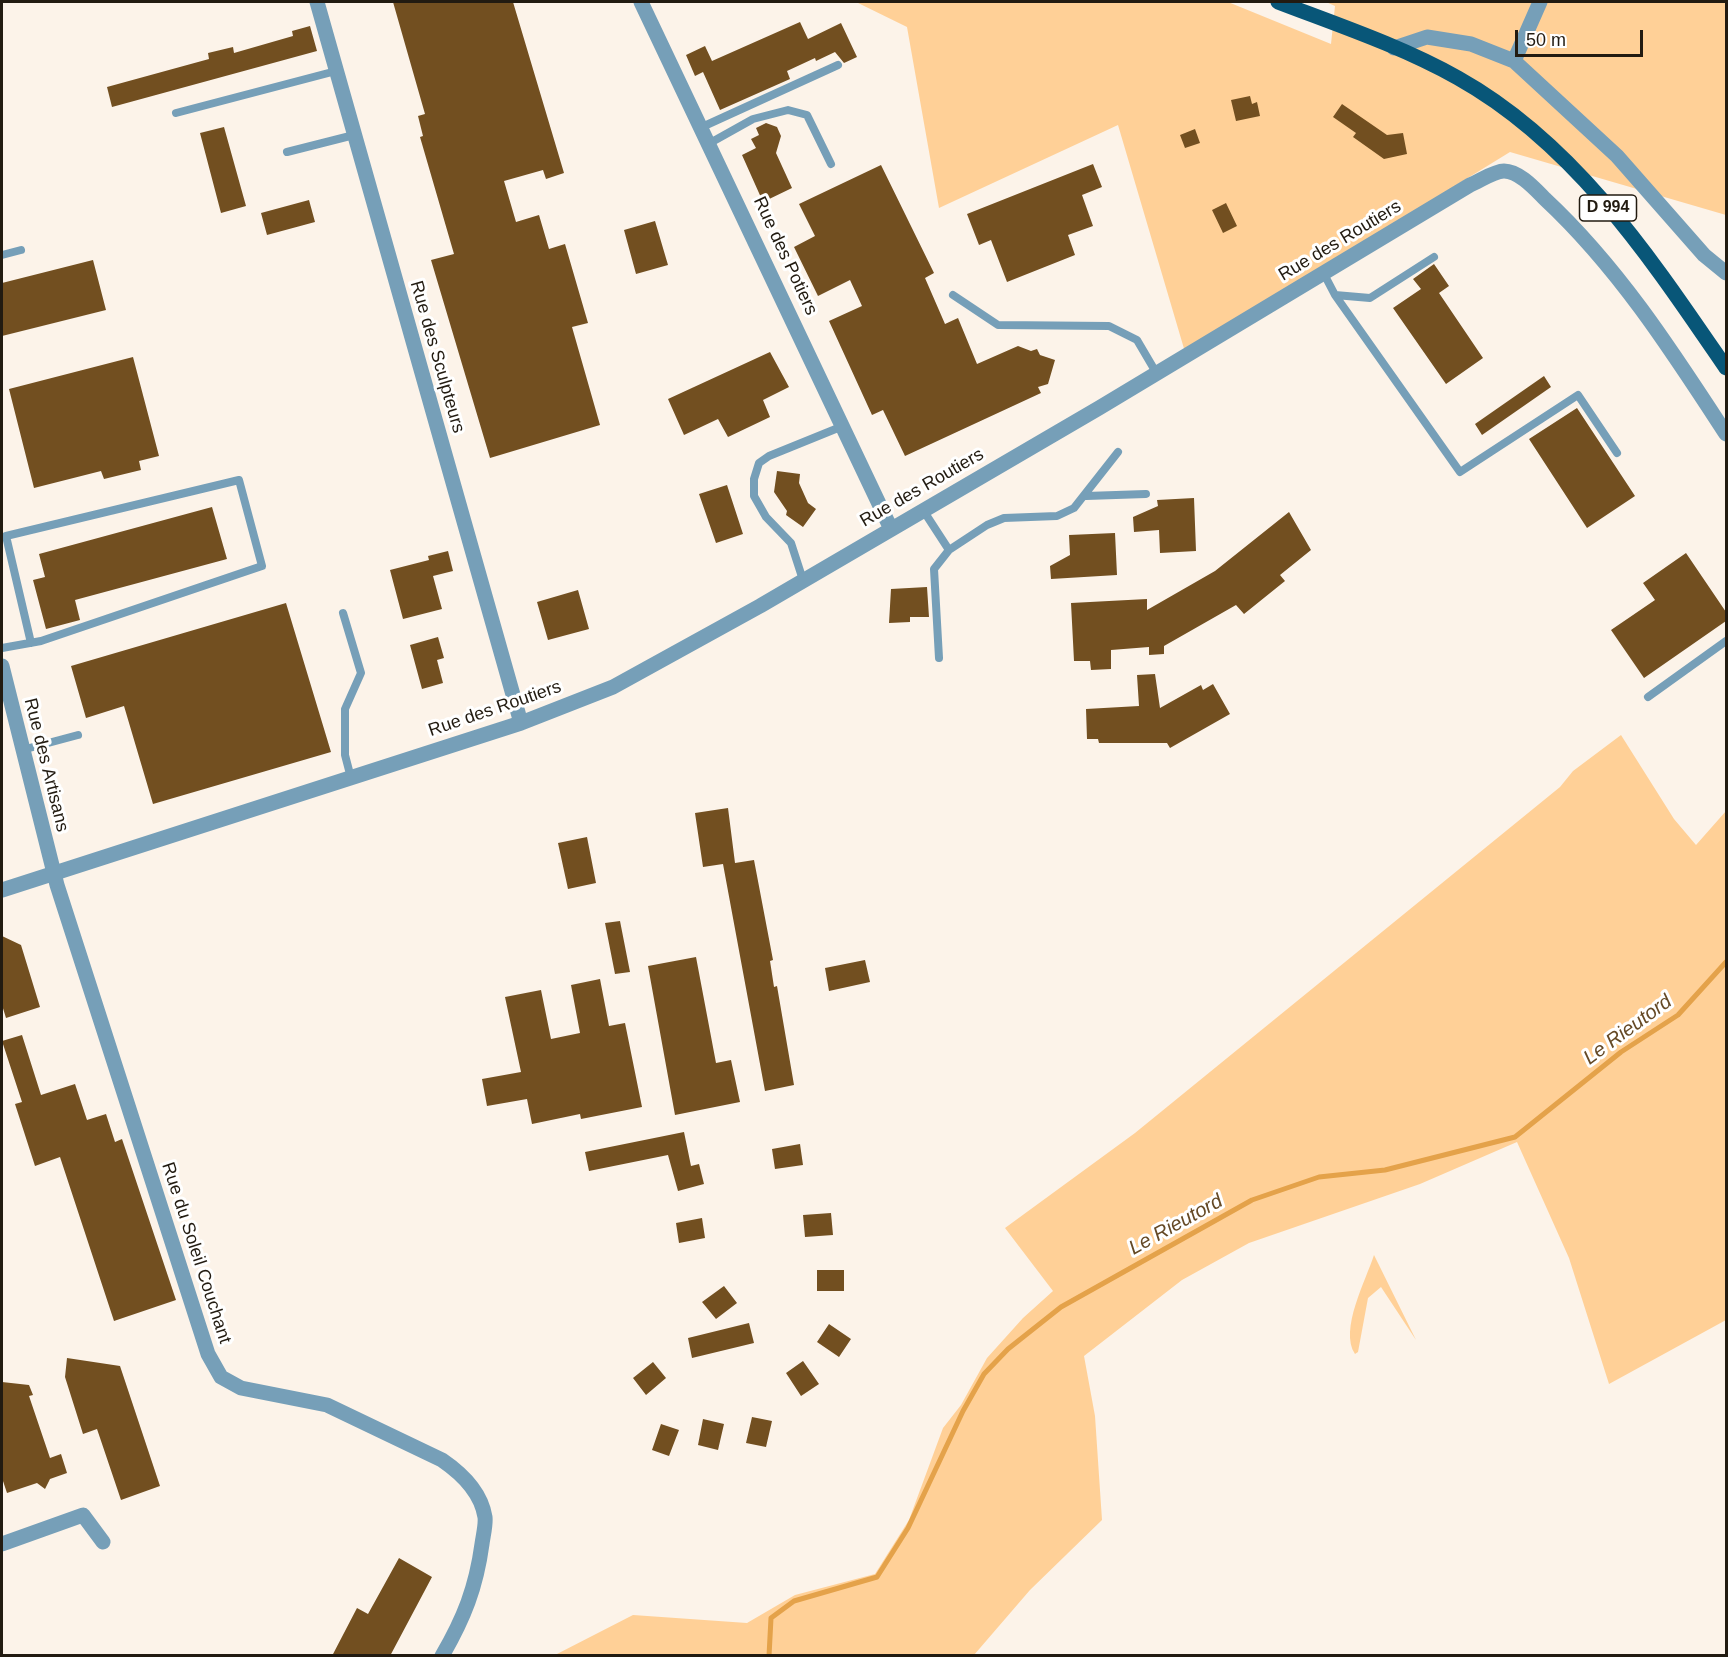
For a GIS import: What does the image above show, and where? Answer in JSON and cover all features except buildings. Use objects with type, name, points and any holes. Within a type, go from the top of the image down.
[{"type":"main road","name":"D 994","points":[[1278,2],[1394,48],[1458,78],[1508,111],[1558,152],[1614,214],[1663,276],[1726,368]]},
{"type":"street","name":"Rue des Sculpteurs","points":[[317,2],[521,723]]},
{"type":"street","name":"Rue des Potiers","points":[[641,2],[710,143],[891,529]]},
{"type":"street","points":[[1514,61],[1540,2]]},
{"type":"street","points":[[1394,48],[1427,37],[1471,44],[1514,61],[1617,156],[1704,255],[1726,273]]},
{"type":"street","name":"Rue des Routiers","points":[[2,890],[521,723],[613,687],[803,580],[1156,374],[1470,185],[1504,171],[1517,175],[1557,210],[1639,304],[1726,434]]},
{"type":"street","name":"Rue des Artisans","points":[[2,666],[53,873]]},
{"type":"street","name":"Rue du Soleil Couchant","points":[[53,873],[208,1354],[221,1377],[241,1388],[327,1405],[442,1460],[457,1470],[475,1493],[485,1518],[478,1573],[464,1618],[442,1656]]},
{"type":"street","points":[[2,1544],[83,1515],[103,1542]]},
{"type":"lane","points":[[702,127],[838,66]]},
{"type":"lane","points":[[176,113],[336,71]]},
{"type":"lane","points":[[710,143],[753,119],[788,110],[807,115],[831,164]]},
{"type":"lane","points":[[287,152],[354,135]]},
{"type":"lane","points":[[2,255],[21,250]]},
{"type":"lane","points":[[1335,295],[1370,298],[1434,257]]},
{"type":"lane","points":[[1324,274],[1335,295],[1460,472],[1578,395],[1617,453]]},
{"type":"lane","points":[[953,295],[998,325],[1109,326],[1137,340],[1156,374]]},
{"type":"lane","points":[[803,580],[791,543],[766,517],[754,496],[754,479],[759,463],[769,456],[843,426]]},
{"type":"lane","points":[[939,658],[934,569],[949,550],[987,525],[1004,518],[1057,516],[1074,508],[1086,496],[1093,480],[1118,452]]},
{"type":"lane","points":[[2,648],[31,643],[262,566],[239,480],[6,536],[31,643]]},
{"type":"lane","points":[[1086,496],[1146,494]]},
{"type":"lane","points":[[923,510],[949,550]]},
{"type":"lane","points":[[343,613],[361,673],[345,709],[345,755],[351,778]]},
{"type":"lane","points":[[1648,697],[1726,641]]},
{"type":"lane","points":[[22,750],[78,735]]},
{"type":"shaded area","points":[[856,2],[1228,2],[1331,44],[1335,6],[1326,2],[1726,2],[1726,215],[1510,152],[1185,352],[1118,125],[939,208],[907,27]]},
{"type":"shaded area","points":[[1621,735],[1674,819],[1696,845],[1726,811],[1726,1320],[1609,1384],[1569,1258],[1517,1142],[1420,1184],[1249,1243],[1182,1280],[1084,1356],[1095,1416],[1102,1520],[1030,1590],[974,1655],[555,1655],[633,1615],[747,1623],[795,1595],[875,1574],[909,1520],[943,1428],[961,1405],[987,1358],[1023,1318],[1053,1291],[1005,1228],[1135,1133],[1560,787],[1573,771]]},
{"type":"shaded area","points":[[1374,1255],[1416,1340],[1381,1287],[1368,1298],[1358,1352],[1355,1354],[1351,1344],[1352,1319]]},
{"type":"waterway","name":"Le Rieutord","points":[[769,1656],[771,1618],[794,1601],[877,1577],[908,1528],[963,1411],[984,1374],[1008,1349],[1061,1307],[1252,1200],[1319,1177],[1385,1170],[1515,1137],[1621,1052],[1678,1015],[1726,962]]}]
